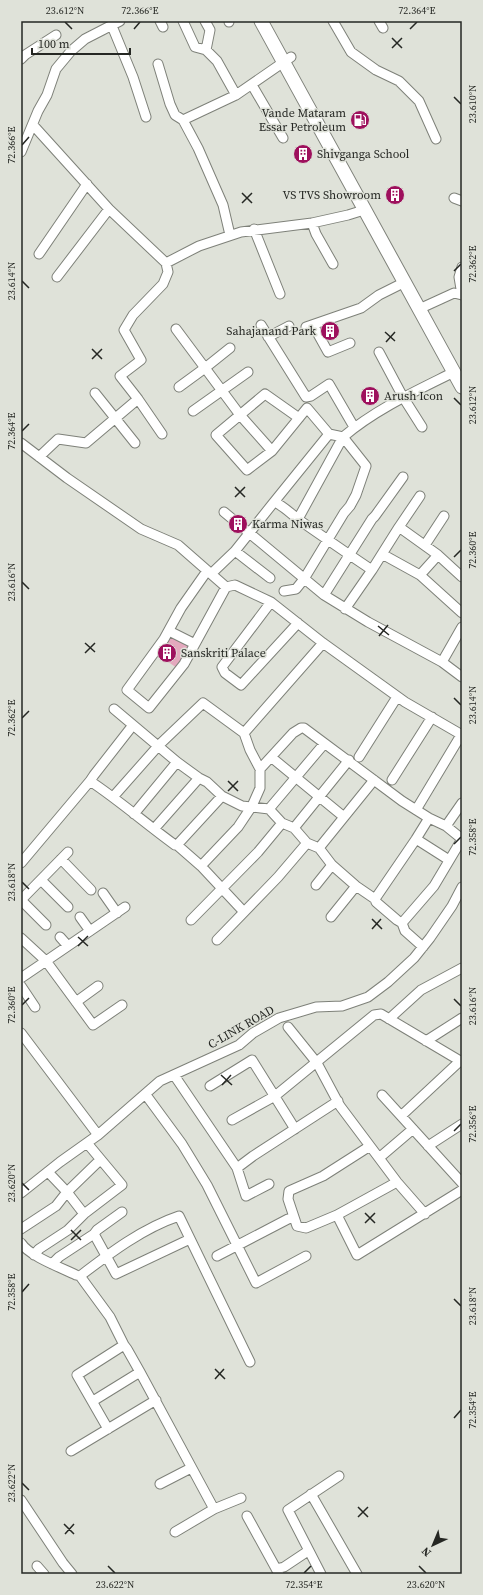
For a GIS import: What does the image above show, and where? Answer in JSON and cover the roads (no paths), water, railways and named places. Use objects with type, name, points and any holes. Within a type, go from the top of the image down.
[{"type":"highway","points":[[261,21],[287,60],[458,372],[462,387]]},
{"type":"highway","points":[[271,21],[287,60],[364,210],[405,282],[422,307]]},
{"type":"street","points":[[183,21],[195,47],[206,50],[217,61],[236,95]]},
{"type":"street","points":[[205,21],[210,30],[206,50]]},
{"type":"street","points":[[333,21],[351,52],[376,70],[400,81],[419,101],[436,139]]},
{"type":"street","points":[[21,152],[47,95],[56,69],[71,50],[85,39],[116,23],[146,117]]},
{"type":"street","points":[[22,54],[56,35]]},
{"type":"street","points":[[183,120],[252,86],[287,60]]},
{"type":"street","points":[[158,64],[170,104],[175,115],[183,120],[198,148],[223,204],[230,236]]},
{"type":"street","points":[[252,86],[284,138]]},
{"type":"street","points":[[33,124],[109,208],[166,263],[168,272],[163,284],[133,315],[124,330],[141,360],[120,376],[162,434]]},
{"type":"street","points":[[39,254],[87,184]]},
{"type":"street","points":[[57,277],[109,208]]},
{"type":"street","points":[[166,263],[199,246],[254,229],[312,223],[364,210]]},
{"type":"street","points":[[312,223],[316,234],[333,264]]},
{"type":"street","points":[[254,229],[280,294]]},
{"type":"street","points":[[422,307],[454,293],[462,295],[459,277],[462,267]]},
{"type":"street","points":[[350,343],[328,352],[310,326],[343,313],[361,308],[379,295],[405,282]]},
{"type":"street","points":[[261,325],[306,397],[311,396],[329,384],[354,427]]},
{"type":"street","points":[[268,337],[289,326]]},
{"type":"street","points":[[176,329],[240,415],[272,451]]},
{"type":"street","points":[[179,386],[230,348]]},
{"type":"street","points":[[379,352],[403,398],[422,427]]},
{"type":"street","points":[[193,411],[248,372]]},
{"type":"street","points":[[298,519],[343,436],[354,427],[403,398],[458,372]]},
{"type":"street","points":[[95,393],[135,443]]},
{"type":"street","points":[[284,591],[296,589],[304,579],[344,513],[350,506],[356,495],[366,466],[343,436],[329,434],[307,408],[299,418],[272,451],[247,470],[216,435],[265,394],[299,418]]},
{"type":"street","points":[[39,457],[58,439],[86,443],[138,399]]},
{"type":"street","points":[[329,434],[235,551],[209,572],[181,608],[169,631],[127,690],[149,708],[184,664],[226,587],[235,585],[271,602],[323,643],[398,697],[462,735],[416,810]]},
{"type":"street","points":[[21,443],[67,478],[141,530],[178,545],[226,587]]},
{"type":"street","points":[[324,595],[372,519],[376,516],[403,477]]},
{"type":"street","points":[[345,609],[420,496]]},
{"type":"street","points":[[274,502],[279,503],[327,540],[372,570]]},
{"type":"street","points":[[224,512],[250,532],[324,595],[345,609],[442,662],[462,677]]},
{"type":"street","points":[[425,545],[444,516]]},
{"type":"street","points":[[399,527],[438,555],[462,577]]},
{"type":"street","points":[[235,551],[270,578]]},
{"type":"street","points":[[382,554],[420,575],[462,613]]},
{"type":"street","points":[[420,575],[438,555]]},
{"type":"street","points":[[271,602],[222,667],[225,672],[241,685],[298,623]]},
{"type":"street","points":[[442,662],[462,627]]},
{"type":"street","points":[[169,631],[195,644]]},
{"type":"street","points":[[244,733],[323,643]]},
{"type":"street","points":[[359,757],[398,697]]},
{"type":"street","points":[[113,797],[159,745],[203,703],[244,733],[250,750],[260,769],[260,788],[252,806],[238,827],[201,866]]},
{"type":"street","points":[[114,709],[159,745],[177,762],[207,782],[222,796],[242,806],[269,809],[282,823],[294,828],[307,843],[319,848],[332,865],[356,886],[375,899],[382,907],[402,923],[405,930],[422,947]]},
{"type":"street","points":[[392,780],[432,717]]},
{"type":"street","points":[[21,863],[90,781],[133,725]]},
{"type":"street","points":[[260,769],[293,733],[301,728],[309,731],[324,744],[349,760],[416,810],[446,826],[462,839],[434,886],[402,923]]},
{"type":"street","points":[[269,809],[324,744]]},
{"type":"street","points":[[271,757],[344,817]]},
{"type":"street","points":[[294,828],[349,760]]},
{"type":"street","points":[[134,814],[177,762]]},
{"type":"street","points":[[154,830],[199,778]]},
{"type":"street","points":[[319,848],[374,780]]},
{"type":"street","points":[[90,781],[113,797],[154,830],[177,845],[201,866],[244,912]]},
{"type":"street","points":[[177,845],[222,796]]},
{"type":"street","points":[[446,826],[462,803]]},
{"type":"street","points":[[375,899],[429,818]]},
{"type":"street","points":[[191,920],[258,852],[282,823]]},
{"type":"street","points":[[416,839],[449,860]]},
{"type":"street","points":[[217,940],[278,877],[307,843]]},
{"type":"street","points":[[46,925],[21,900],[68,852]]},
{"type":"street","points":[[61,860],[91,890]]},
{"type":"street","points":[[316,885],[332,865]]},
{"type":"street","points":[[41,880],[68,907]]},
{"type":"street","points":[[331,916],[356,886]]},
{"type":"street","name":"C-LINK ROAD","points":[[21,1193],[98,1135],[146,1095],[160,1081],[239,1045],[253,1033],[279,1018],[316,1007],[342,1006],[368,998],[414,958],[452,906],[462,887]]},
{"type":"street","points":[[103,893],[117,913]]},
{"type":"street","points":[[21,978],[125,907]]},
{"type":"street","points":[[80,917],[90,931]]},
{"type":"street","points":[[60,936],[68,946]]},
{"type":"street","points":[[21,938],[46,961],[93,1025],[122,1005]]},
{"type":"street","points":[[389,1019],[422,990],[462,968]]},
{"type":"street","points":[[21,986],[35,1007]]},
{"type":"street","points":[[76,1002],[98,986]]},
{"type":"street","points":[[232,1120],[275,1096],[374,1015],[380,1014],[461,1061],[401,1116]]},
{"type":"street","points":[[426,1041],[462,1018]]},
{"type":"street","points":[[288,1027],[317,1063],[338,1101],[370,1146],[397,1182],[425,1214]]},
{"type":"street","points":[[21,1033],[98,1135]]},
{"type":"street","points":[[210,1086],[252,1060],[295,1129]]},
{"type":"street","points":[[174,1075],[237,1168],[246,1196],[269,1184]]},
{"type":"street","points":[[146,1095],[182,1144],[207,1185],[256,1282],[306,1256]]},
{"type":"street","points":[[382,1096],[462,1183]]},
{"type":"street","points":[[237,1168],[338,1101]]},
{"type":"street","points":[[428,1146],[462,1124]]},
{"type":"street","points":[[379,1158],[413,1129]]},
{"type":"street","points":[[34,1255],[39,1249],[68,1230],[84,1214],[122,1185],[87,1143]]},
{"type":"street","points":[[370,1146],[323,1176],[289,1191],[288,1199],[296,1226],[306,1228],[337,1215],[397,1182]]},
{"type":"street","points":[[21,1229],[56,1206],[67,1192],[100,1160]]},
{"type":"street","points":[[48,1172],[67,1192],[84,1214]]},
{"type":"street","points":[[337,1215],[357,1256],[462,1190]]},
{"type":"street","points":[[52,1264],[59,1257],[94,1234],[97,1230],[122,1212]]},
{"type":"street","points":[[80,1276],[106,1256],[163,1221],[179,1216],[250,1362]]},
{"type":"street","points":[[217,1256],[288,1219]]},
{"type":"street","points":[[94,1234],[116,1274],[190,1239]]},
{"type":"street","points":[[21,1243],[23,1248],[34,1255],[80,1276],[110,1317],[214,1509]]},
{"type":"street","points":[[108,1429],[77,1375],[124,1345]]},
{"type":"street","points":[[92,1401],[140,1372]]},
{"type":"street","points":[[71,1451],[156,1400]]},
{"type":"street","points":[[160,1484],[191,1468]]},
{"type":"street","points":[[321,1574],[288,1510],[339,1476]]},
{"type":"street","points":[[311,1494],[358,1574]]},
{"type":"street","points":[[175,1532],[214,1509],[241,1498]]},
{"type":"street","points":[[21,1500],[72,1574]]},
{"type":"street","points":[[247,1516],[278,1572],[308,1551]]},
{"type":"street","points":[[37,1566],[44,1574]]},
{"type":"place","name":"Vande Mataram Essar Petroleum","points":[[360,120]]},
{"type":"place","name":"Shivganga School","points":[[303,154]]},
{"type":"place","name":"VS TVS Showroom","points":[[395,195]]},
{"type":"place","name":"Sahajanand Park","points":[[330,331]]},
{"type":"place","name":"Arush Icon","points":[[370,396]]},
{"type":"place","name":"Karma Niwas","points":[[238,524]]},
{"type":"place","name":"Sanskriti Palace","points":[[167,653]]}]
